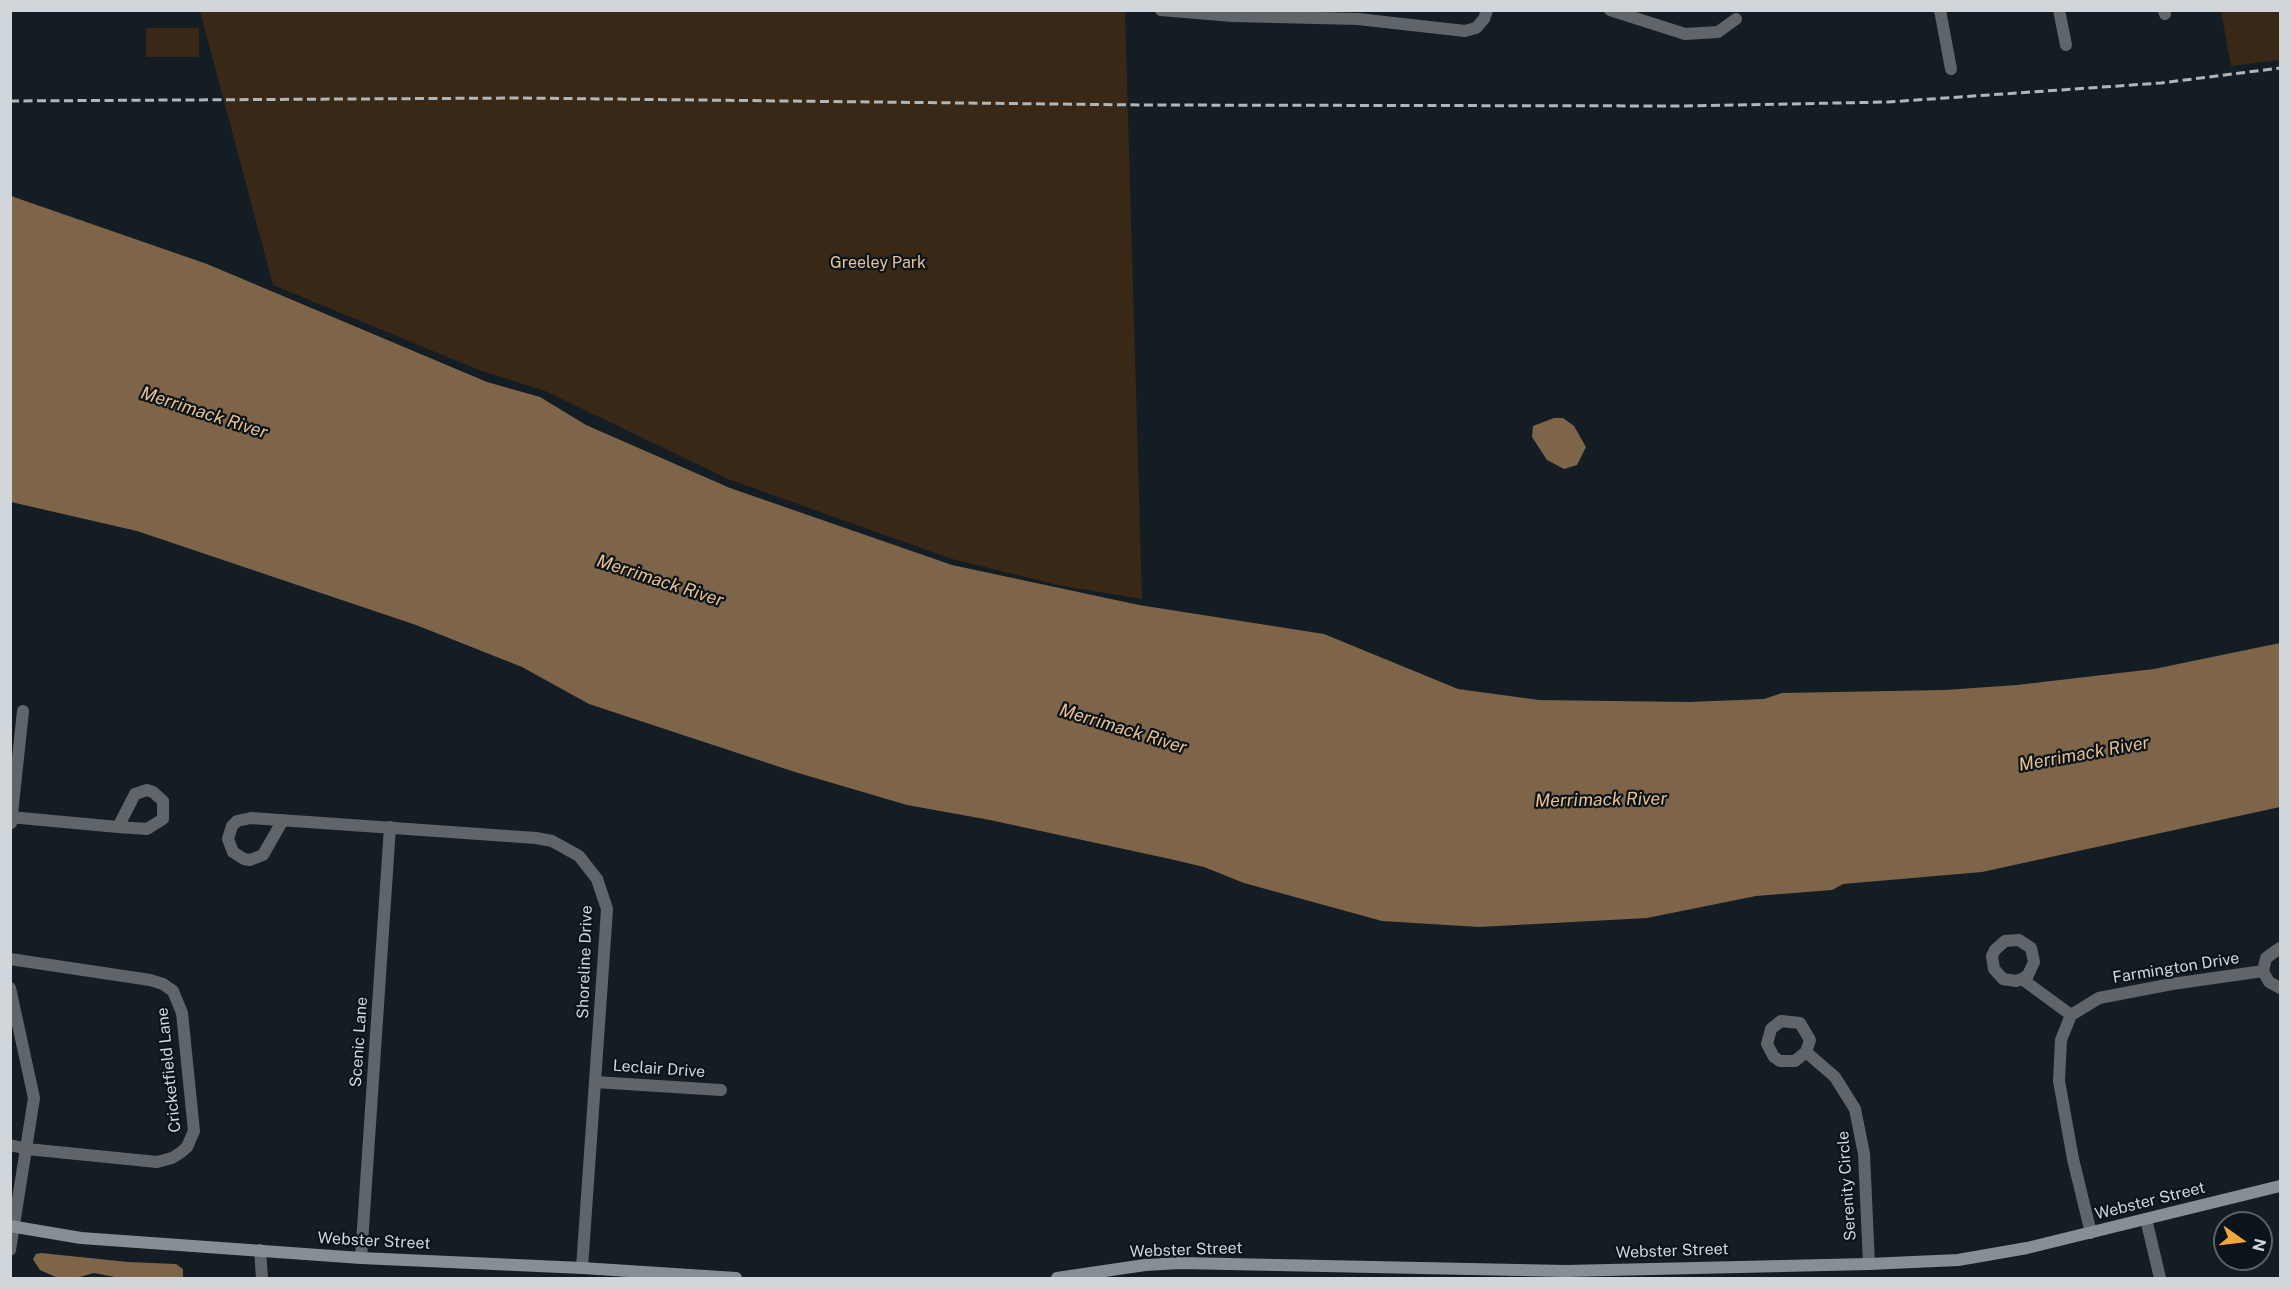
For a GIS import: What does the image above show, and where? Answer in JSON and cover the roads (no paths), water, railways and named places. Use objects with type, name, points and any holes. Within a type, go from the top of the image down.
[{"type":"main road","name":"Webster Street","points":[[1057,1278],[1145,1265],[1180,1263],[1566,1275],[1869,1264],[1992,1255],[2280,1186]]},
{"type":"main road","name":"Webster Street","points":[[12,1226],[81,1238],[361,1258],[736,1278]]},
{"type":"street","points":[[1161,10],[1233,16],[1358,19],[1465,31],[1476,28],[1484,19],[1487,10]]},
{"type":"street","points":[[1610,10],[1685,34],[1718,32],[1736,19]]},
{"type":"street","points":[[1940,10],[1951,69]]},
{"type":"street","points":[[2060,10],[2066,45]]},
{"type":"street","points":[[10,824],[23,711]]},
{"type":"street","points":[[11,817],[118,826]]},
{"type":"street","name":"Shoreline Drive","points":[[283,820],[263,855],[250,860],[232,852],[229,833],[237,821],[251,818],[283,820],[536,838],[566,848],[589,867],[597,879],[607,909],[582,1268]]},
{"type":"street","name":"Scenic Lane","points":[[361,1258],[390,828]]},
{"type":"street","name":"Farmington Drive","points":[[2280,948],[2266,958],[2263,971],[2269,982],[2280,988]]},
{"type":"street","name":"Cricketfield Lane","points":[[10,959],[150,980],[163,984],[173,991],[182,1013],[194,1131],[187,1147],[180,1153],[157,1162],[27,1149],[10,1145]]},
{"type":"street","name":"Farmington Drive","points":[[2072,1015],[2099,998],[2263,971]]},
{"type":"street","points":[[2022,980],[2072,1015],[2061,1040],[2059,1081],[2073,1159],[2091,1233]]},
{"type":"street","points":[[10,988],[33,1088],[34,1110],[12,1226],[10,1250]]},
{"type":"street","name":"Serenity Circle","points":[[1806,1052],[1844,1088],[1859,1119],[1864,1154],[1869,1264]]},
{"type":"street","name":"Leclair Drive","points":[[595,1082],[721,1090]]},
{"type":"street","points":[[2146,1219],[2160,1278]]},
{"type":"street","points":[[260,1250],[262,1278]]},
{"type":"water","name":"Merrimack River","points":[[11,196],[207,264],[487,382],[540,397],[586,425],[730,488],[952,565],[1139,605],[1324,634],[1458,689],[1539,700],[1689,702],[1764,699],[1782,693],[1945,690],[2017,685],[2154,669],[2280,643],[2280,807],[1982,872],[1843,884],[1832,890],[1756,896],[1647,918],[1479,927],[1382,921],[1244,883],[1204,867],[990,820],[907,805],[795,772],[589,704],[522,667],[416,625],[137,531],[11,502]]},
{"type":"water","points":[[1554,418],[1563,418],[1574,426],[1586,447],[1577,465],[1564,469],[1547,460],[1532,437],[1533,426]]},
{"type":"water","points":[[36,1254],[128,1262],[176,1264],[183,1269],[183,1278],[120,1278],[94,1273],[76,1278],[58,1278],[40,1270],[33,1259]]},
{"type":"railway","points":[[10,101],[519,98],[1142,105],[1685,106],[1888,102],[2161,83],[2280,68]]},
{"type":"park label","name":"Greeley Park","points":[[878,263]]}]
